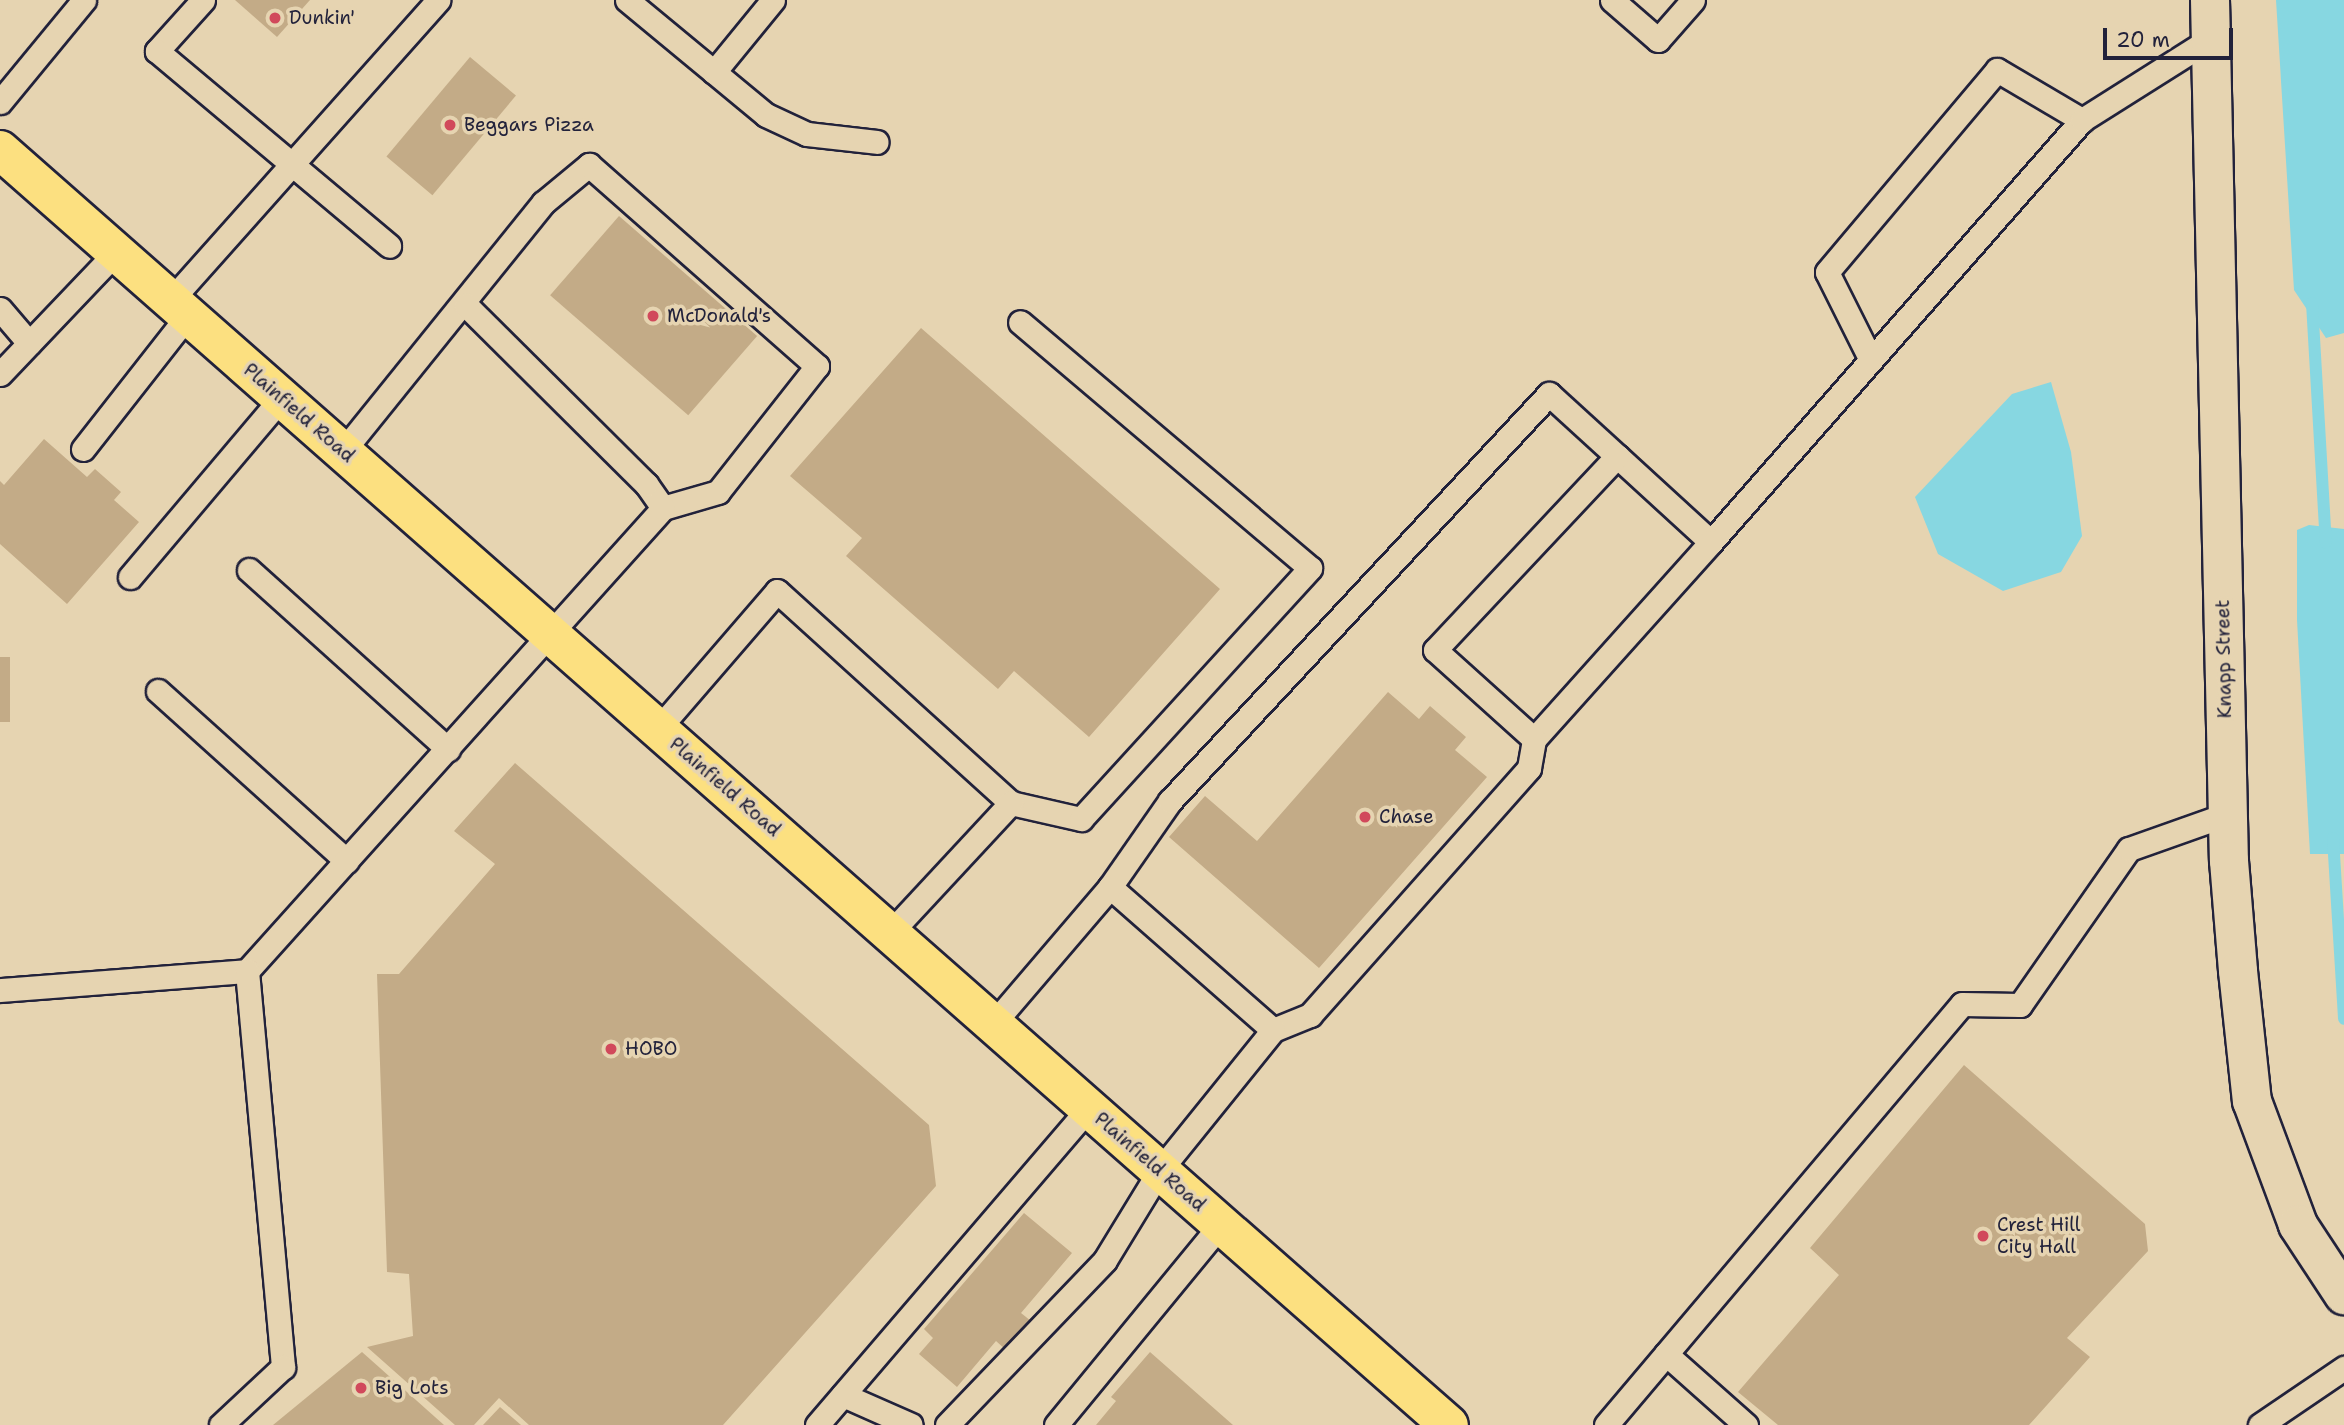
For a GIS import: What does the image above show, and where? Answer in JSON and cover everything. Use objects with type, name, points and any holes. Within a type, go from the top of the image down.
[{"type":"main road","name":"Plainfield Road","points":[[0,150],[1449,1425]]},
{"type":"street","name":"Knapp Street","points":[[2210,0],[2228,814],[2252,1101],[2298,1225],[2344,1294]]},
{"type":"lane","points":[[203,0],[157,51],[389,246]]},
{"type":"lane","points":[[83,449],[179,307],[291,165],[438,0]]},
{"type":"lane","points":[[627,0],[766,115],[807,134],[877,142]]},
{"type":"lane","points":[[714,72],[773,0]]},
{"type":"lane","points":[[1612,0],[1658,40],[1693,0]]},
{"type":"lane","points":[[0,102],[78,2]]},
{"type":"lane","points":[[947,1425],[1105,1259],[1160,1170],[1273,1030],[1310,1015],[1319,1005],[1529,768],[1534,739],[2082,120],[2210,39]]},
{"type":"lane","points":[[1871,360],[1827,272],[1997,70],[2082,120]]},
{"type":"lane","points":[[0,990],[247,971],[663,508],[718,492],[817,366],[589,164],[543,203],[466,305],[342,450]]},
{"type":"lane","points":[[0,374],[116,252]]},
{"type":"lane","points":[[466,305],[646,484],[663,508]]},
{"type":"lane","points":[[0,309],[29,344]]},
{"type":"lane","points":[[658,729],[777,591],[1011,803],[1081,819],[1310,568],[1020,322]]},
{"type":"lane","points":[[993,1024],[1111,887],[1170,801],[1549,394],[1711,542]]},
{"type":"lane","points":[[130,577],[282,397]]},
{"type":"lane","points":[[1534,739],[1435,650],[1617,456]]},
{"type":"lane","points":[[249,570],[448,749]]},
{"type":"lane","points":[[158,691],[347,861]]},
{"type":"lane","points":[[890,933],[1011,803]]},
{"type":"lane","points":[[1606,1425],[1962,1004],[2020,1005],[2129,849],[2228,814]]},
{"type":"lane","points":[[1111,887],[1273,1030]]},
{"type":"lane","points":[[221,1425],[283,1367],[247,971]]},
{"type":"lane","points":[[817,1425],[1089,1108]]},
{"type":"lane","points":[[1056,1425],[1221,1224]]},
{"type":"lane","points":[[1666,1354],[1746,1425]]},
{"type":"lane","points":[[2260,1425],[2344,1368]]},
{"type":"lane","points":[[843,1395],[911,1425]]},
{"type":"water","points":[[2276,0],[2344,0],[2344,333],[2326,338],[2294,290]]},
{"type":"water","points":[[2051,382],[2071,452],[2082,536],[2061,572],[2003,591],[1938,554],[1915,497],[2012,394]]},
{"type":"water","points":[[2309,525],[2344,529],[2344,854],[2310,854],[2297,620],[2297,530]]},
{"type":"building","name":"Dunkin'","points":[[235,0],[310,0],[277,37]]},
{"type":"building","name":"Beggars Pizza","points":[[470,57],[516,96],[432,195],[386,157]]},
{"type":"building","name":"McDonald's","points":[[619,216],[757,336],[688,415],[550,295]]},
{"type":"building","points":[[921,328],[1220,589],[1089,737],[1014,671],[998,689],[846,556],[862,538],[790,476]]},
{"type":"building","points":[[44,439],[87,477],[95,469],[121,492],[114,500],[139,522],[67,604],[0,544],[0,481],[4,485]]},
{"type":"building","points":[[0,657],[10,657],[10,722],[0,722]]},
{"type":"building","name":"Chase","points":[[1388,692],[1419,719],[1430,706],[1466,737],[1455,750],[1487,777],[1319,968],[1169,837],[1205,796],[1257,841]]},
{"type":"building","name":"HOBO","points":[[515,763],[929,1125],[936,1186],[723,1425],[529,1425],[499,1398],[474,1425],[455,1425],[367,1347],[413,1336],[409,1274],[387,1272],[377,974],[399,974],[495,864],[454,831]]},
{"type":"building","name":"Crest Hill City Hall","points":[[1964,1065],[2145,1224],[2148,1251],[2067,1338],[2090,1357],[2029,1425],[1778,1425],[1738,1392],[1839,1275],[1810,1248]]},
{"type":"building","points":[[1024,1213],[1072,1253],[1021,1313],[1031,1321],[1006,1350],[996,1341],[957,1387],[919,1354],[933,1338],[924,1329]]},
{"type":"building","name":"Big Lots","points":[[362,1352],[444,1425],[273,1425]]},
{"type":"building","points":[[1150,1352],[1233,1425],[1096,1425],[1116,1401],[1111,1397]]},
{"type":"building","name":"Big Lots","points":[[500,1407],[521,1425],[483,1425]]},
{"type":"waterway","points":[[2312,303],[2326,543]]},
{"type":"waterway","points":[[2333,838],[2344,1019]]},
{"type":"place","name":"Dunkin'","points":[[275,18]]},
{"type":"place","name":"Beggars Pizza","points":[[450,125]]},
{"type":"place","name":"McDonald's","points":[[653,316]]},
{"type":"place","name":"Chase","points":[[1365,817]]},
{"type":"place","name":"HOBO","points":[[611,1049]]},
{"type":"place","name":"Crest Hill City Hall","points":[[1983,1236]]},
{"type":"place","name":"Big Lots","points":[[361,1388]]}]
